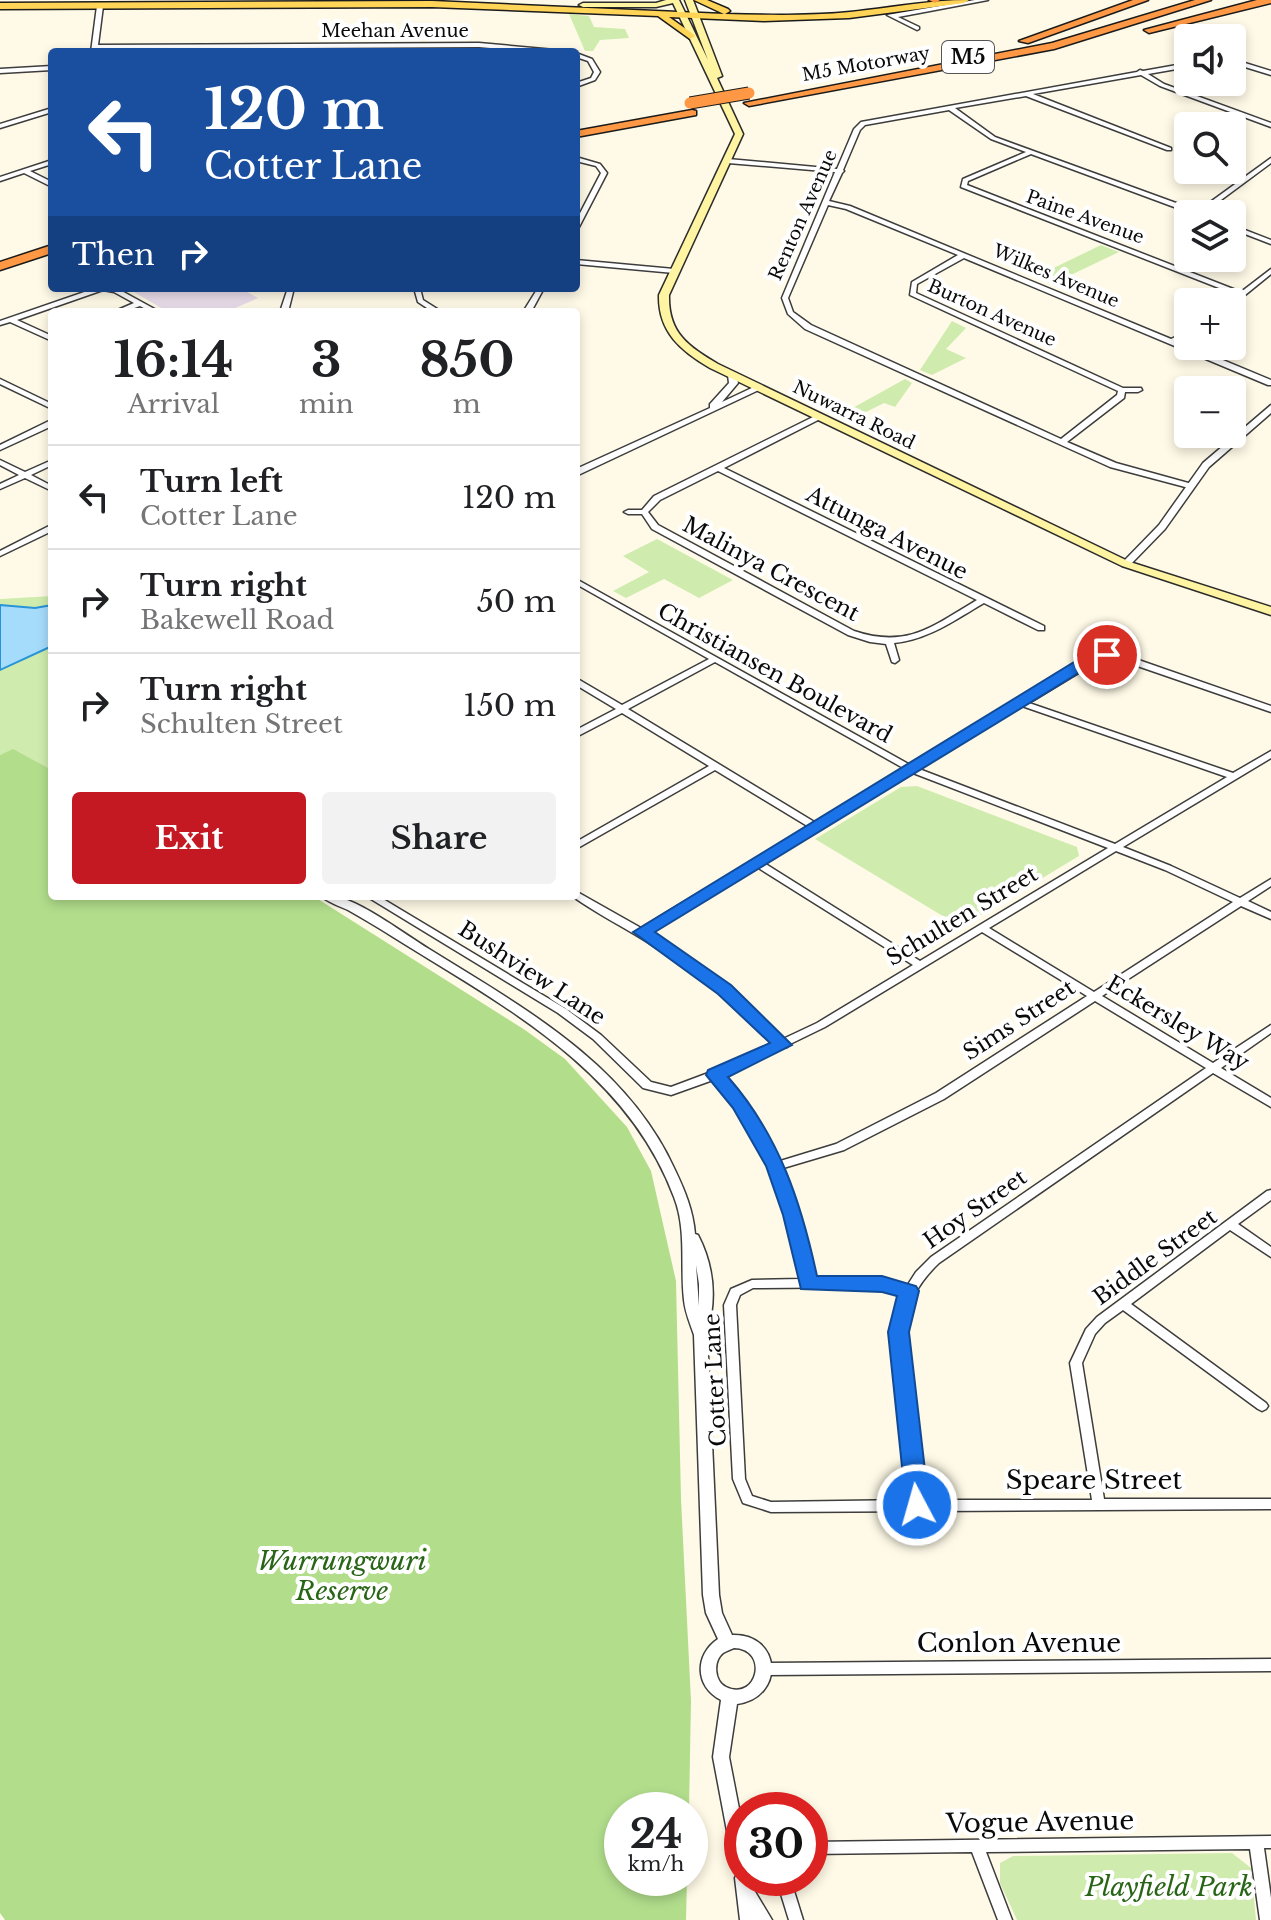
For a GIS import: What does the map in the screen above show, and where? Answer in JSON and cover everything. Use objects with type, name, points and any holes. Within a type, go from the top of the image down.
[{"type":"highway","points":[[849,78],[1027,40],[1143,0]]},
{"type":"highway","name":"M5 Motorway","points":[[749,98],[1036,43],[1183,0]]},
{"type":"highway","name":"M5 Motorway","points":[[580,122],[969,64],[1103,33],[1206,0]]},
{"type":"highway","points":[[969,64],[1151,30],[1269,0]]},
{"type":"highway","name":"M5 Motorway","points":[[580,133],[691,108]]},
{"type":"highway","points":[[0,266],[48,250]]},
{"type":"highway","points":[[0,278],[48,262]]},
{"type":"main road","points":[[0,4],[409,0]]},
{"type":"main road","points":[[477,0],[646,6],[675,0]]},
{"type":"main road","name":"Nuwarra Road","points":[[675,0],[690,36],[739,130],[739,139],[674,271],[663,303],[668,325],[686,348],[818,418],[1126,564],[1271,611]]},
{"type":"main road","name":"Nuwarra Road","points":[[689,0],[721,96]]},
{"type":"main road","points":[[699,0],[725,11]]},
{"type":"main road","points":[[696,14],[834,10],[935,0]]},
{"type":"main road","points":[[583,5],[682,14],[786,17],[881,11],[964,0]]},
{"type":"main road","points":[[100,2],[444,4],[661,16],[682,14]]},
{"type":"main road","points":[[661,16],[673,21],[690,36]]},
{"type":"street","points":[[892,16],[985,0]]},
{"type":"street","points":[[94,48],[100,2]]},
{"type":"street","points":[[881,11],[917,28]]},
{"type":"street","name":"Meehan Avenue","points":[[387,48],[479,45],[512,48]]},
{"type":"street","points":[[580,84],[589,81],[597,72],[592,62],[583,55]]},
{"type":"street","points":[[1246,65],[1271,73]]},
{"type":"street","name":"Renton Avenue","points":[[1174,67],[863,123],[857,129],[828,203],[786,293],[785,303],[794,316],[808,327],[1113,465],[1189,486]]},
{"type":"street","points":[[0,71],[48,68]]},
{"type":"street","points":[[1140,72],[1162,85],[1271,125]]},
{"type":"street","points":[[589,81],[602,85]]},
{"type":"street","points":[[1025,93],[1169,149]]},
{"type":"street","points":[[949,107],[986,135],[1174,205]]},
{"type":"street","points":[[0,126],[48,111]]},
{"type":"street","name":"Paine Avenue","points":[[953,184],[963,184],[1029,153]]},
{"type":"street","points":[[580,160],[598,165],[604,173],[580,219]]},
{"type":"street","points":[[1218,200],[1271,160]]},
{"type":"street","points":[[728,161],[841,171]]},
{"type":"street","points":[[0,179],[48,163]]},
{"type":"street","points":[[25,171],[48,183]]},
{"type":"street","name":"Paine Avenue","points":[[963,184],[1007,206],[1224,288]]},
{"type":"street","name":"Wilkes Avenue","points":[[828,203],[845,205],[1271,383]]},
{"type":"street","points":[[1246,232],[1271,242]]},
{"type":"street","name":"Burton Avenue","points":[[964,255],[914,283],[912,294],[1122,390],[1138,390]]},
{"type":"street","points":[[580,262],[674,271]]},
{"type":"street","points":[[1246,292],[1271,271]]},
{"type":"street","points":[[0,323],[92,292]]},
{"type":"street","points":[[120,292],[149,308]]},
{"type":"street","points":[[418,292],[420,301],[431,308]]},
{"type":"street","points":[[128,308],[141,303]]},
{"type":"street","points":[[12,320],[48,337]]},
{"type":"street","points":[[1170,342],[1174,340]]},
{"type":"street","points":[[708,412],[734,383],[732,375]]},
{"type":"street","points":[[0,381],[48,405]]},
{"type":"street","points":[[580,471],[759,388]]},
{"type":"street","points":[[1062,442],[1121,396],[1122,390]]},
{"type":"street","points":[[1126,564],[1162,527],[1206,465],[1271,408]]},
{"type":"street","name":"Malinya Crescent","points":[[818,418],[657,498],[644,512],[655,527],[851,633],[890,643]]},
{"type":"street","points":[[0,448],[48,425]]},
{"type":"street","points":[[0,462],[48,487]]},
{"type":"street","points":[[0,487],[48,464]]},
{"type":"street","name":"Attunga Avenue","points":[[718,468],[981,601],[1041,628]]},
{"type":"street","points":[[628,512],[644,512]]},
{"type":"street","points":[[0,554],[48,530]]},
{"type":"street","name":"Christiansen Boulevard","points":[[580,584],[911,769],[1243,900],[1271,916]]},
{"type":"street","points":[[895,660],[890,643],[918,636],[981,601]]},
{"type":"street","points":[[642,932],[1090,660],[1107,655],[1271,709]]},
{"type":"street","points":[[580,732],[713,660]]},
{"type":"street","points":[[580,683],[815,827]]},
{"type":"street","points":[[1021,703],[1234,776]]},
{"type":"street","name":"Schulten Street","points":[[664,1091],[715,1075],[783,1045],[1271,754]]},
{"type":"street","points":[[580,844],[714,767]]},
{"type":"street","points":[[758,863],[920,965]]},
{"type":"street","name":"Sims Street","points":[[776,1166],[811,1158],[876,1131],[940,1096],[1271,882]]},
{"type":"street","points":[[580,897],[642,932],[724,989],[783,1045]]},
{"type":"street","points":[[341,900],[543,1024],[604,1075],[657,1145],[682,1199],[691,1235],[691,1304],[701,1334],[711,1595],[714,1613],[728,1644]]},
{"type":"street","name":"Bushview Lane","points":[[378,900],[562,1011],[597,1037],[647,1085],[664,1091]]},
{"type":"street","name":"Eckersley Way","points":[[982,928],[1271,1103]]},
{"type":"street","name":"Hoy Street","points":[[917,1505],[899,1332],[909,1291],[935,1260],[1271,1028]]},
{"type":"street","points":[[715,1075],[745,1111],[776,1166],[793,1215],[808,1284]]},
{"type":"street","name":"Biddle Street","points":[[1099,1504],[1076,1363],[1090,1332],[1271,1194]]},
{"type":"street","points":[[1231,1225],[1271,1253]]},
{"type":"street","name":"Cotter Lane","points":[[909,1291],[882,1284],[747,1285],[731,1298],[739,1479],[747,1499],[771,1507],[917,1505]]},
{"type":"street","points":[[1123,1304],[1262,1406]]},
{"type":"street","name":"Speare Street","points":[[917,1505],[1271,1504]]},
{"type":"street","points":[[728,1644],[754,1648],[766,1669],[755,1689],[730,1694],[714,1686],[706,1672],[708,1658],[728,1644]]},
{"type":"street","name":"Conlon Avenue","points":[[766,1669],[1271,1665]]},
{"type":"street","points":[[728,1792],[721,1757],[730,1694]]},
{"type":"street","points":[[1263,1842],[1267,1920]]},
{"type":"street","name":"Vogue Avenue","points":[[828,1848],[1263,1842]]},
{"type":"street","points":[[977,1847],[1005,1920]]},
{"type":"street","points":[[747,1896],[749,1920]]},
{"type":"street","points":[[752,1896],[763,1920]]},
{"type":"street","points":[[789,1896],[796,1920]]},
{"type":"shaded area","points":[[134,292],[247,292],[258,298],[235,308],[161,308]]},
{"type":"green space","points":[[569,14],[589,16],[594,27],[625,29],[629,38],[600,40],[593,51],[585,51]]},
{"type":"green space","points":[[1101,245],[1119,252],[1052,284],[1035,277]]},
{"type":"green space","points":[[952,321],[966,328],[946,349],[966,358],[932,375],[920,370]]},
{"type":"green space","points":[[905,379],[912,383],[895,407],[884,403],[848,421],[838,416]]},
{"type":"green space","points":[[657,539],[733,580],[699,598],[664,579],[626,598],[613,591],[649,572],[623,556]]},
{"type":"green space","points":[[48,596],[48,768],[13,750],[0,755],[0,599]]},
{"type":"green space","name":"Wurrungwuri Reserve","points":[[13,749],[48,768],[48,900],[319,900],[525,1030],[565,1059],[627,1127],[651,1171],[676,1281],[681,1499],[691,1701],[689,1792],[604,1792],[604,1896],[687,1896],[686,1920],[5,1920],[0,1913],[0,755]]},
{"type":"green space","points":[[917,786],[1077,847],[1079,856],[961,927],[815,839],[901,787]]},
{"type":"green space","name":"Playfield Park","points":[[1232,1853],[1251,1868],[1256,1920],[1017,1920],[1000,1883],[1000,1863],[1013,1856]]},
{"type":"water","points":[[0,605],[35,608],[48,606],[48,648],[0,670]]},
{"type":"route","points":[[917,1505],[899,1332],[903,1305],[909,1291],[882,1284],[808,1284],[793,1215],[776,1166],[740,1104],[715,1075],[783,1045],[724,989],[684,958],[642,932],[1090,660],[1107,655]]}]
